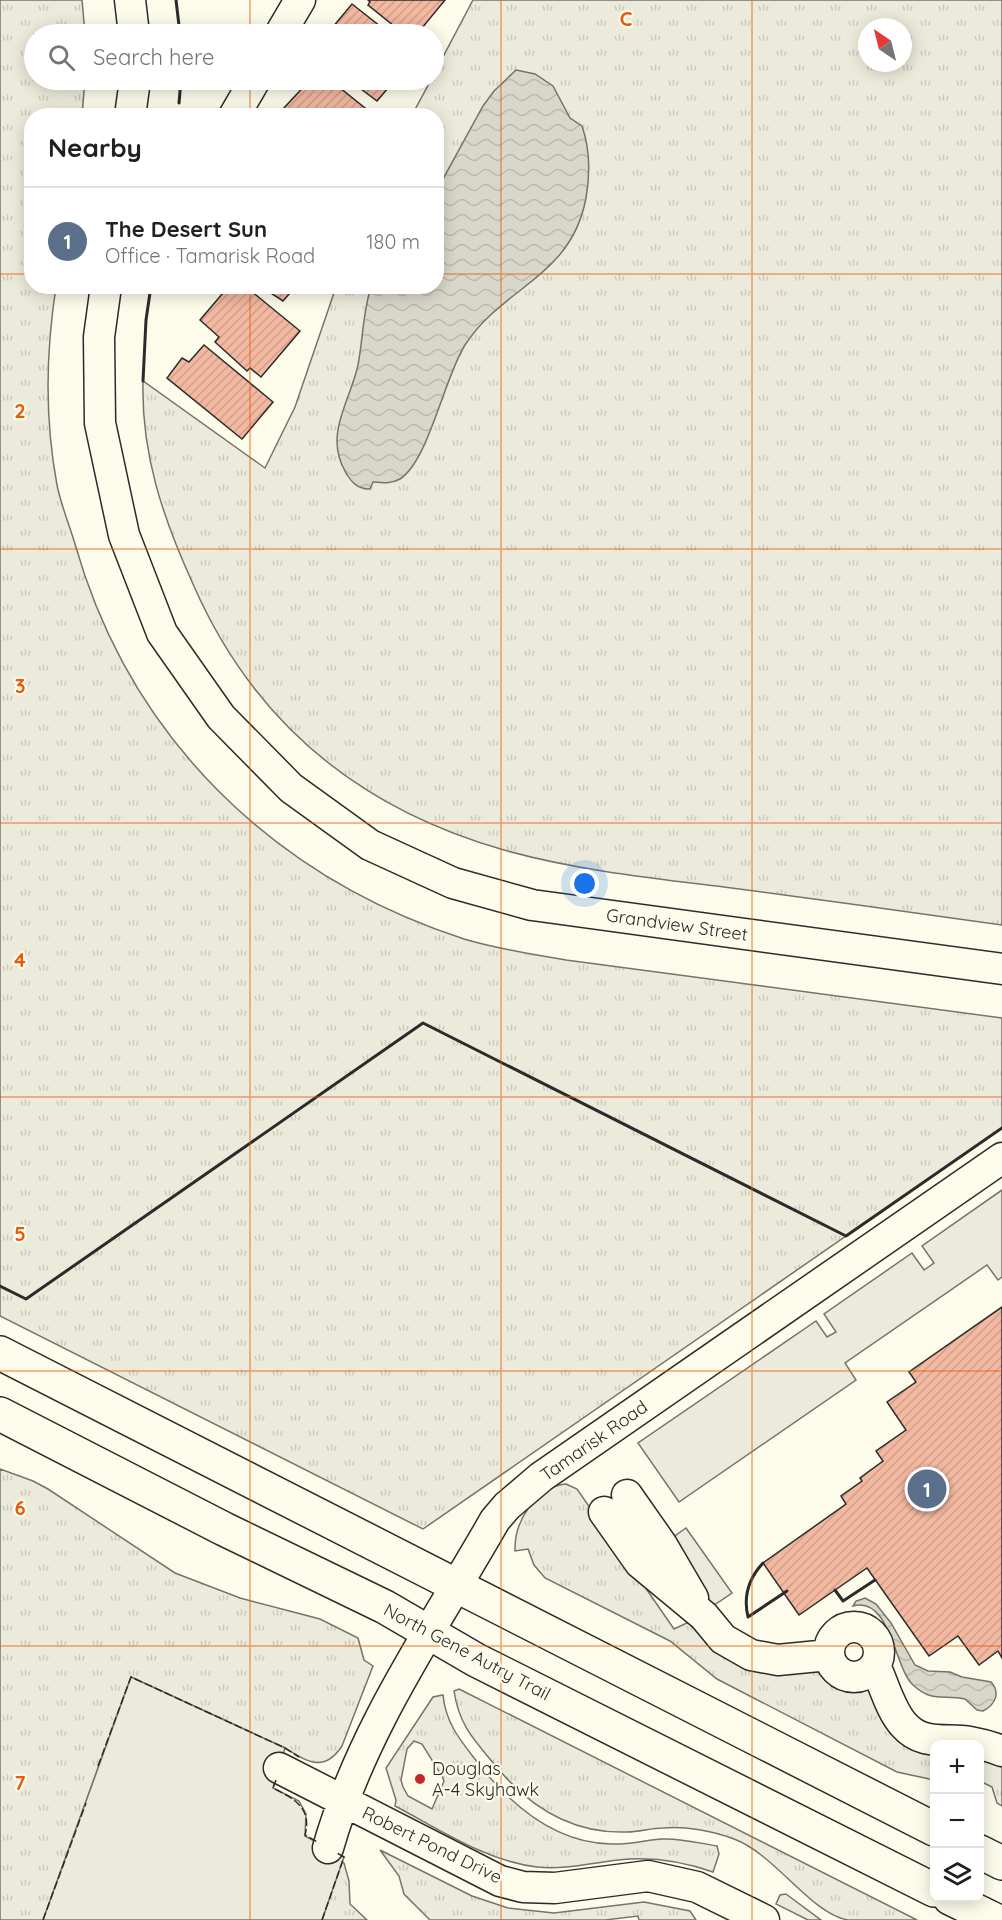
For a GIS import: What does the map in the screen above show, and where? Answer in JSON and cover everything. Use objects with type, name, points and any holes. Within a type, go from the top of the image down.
[{"type":"main road","points":[[0,1353],[930,1827]]},
{"type":"main road","name":"North Gene Autry Trail","points":[[0,1414],[224,1529],[385,1607],[477,1660],[930,1888]]},
{"type":"main road","points":[[984,1854],[1002,1863]]},
{"type":"main road","points":[[958,1902],[995,1920]]},
{"type":"street","points":[[130,0],[133,24]]},
{"type":"street","points":[[286,24],[300,0]]},
{"type":"street","points":[[131,108],[134,90]]},
{"type":"street","points":[[239,108],[249,90]]},
{"type":"street","name":"Grandview Street","points":[[105,294],[99,337],[100,423],[124,535],[162,633],[220,717],[291,788],[370,845],[453,883],[532,905],[1002,969]]},
{"type":"street","name":"Tamarisk Road","points":[[328,1848],[341,1801],[381,1714],[495,1520],[524,1490],[1002,1158]]},
{"type":"street","points":[[615,1504],[662,1545],[704,1616],[723,1640],[751,1655],[778,1660],[829,1655]]},
{"type":"street","points":[[860,1627],[874,1635],[880,1650],[875,1666],[869,1672],[853,1677],[837,1670],[829,1655],[829,1647],[837,1633],[844,1628],[860,1627]]},
{"type":"street","points":[[875,1666],[895,1711],[904,1726],[915,1734],[931,1740],[969,1742],[1002,1751]]},
{"type":"street","name":"Robert Pond Drive","points":[[279,1768],[500,1881],[524,1887],[555,1888],[648,1876],[697,1887],[764,1920]]},
{"type":"green space","points":[[0,0],[82,0],[84,24],[24,24],[24,90],[84,90],[83,108],[24,108],[24,294],[55,294],[50,336],[48,386],[50,436],[57,485],[65,514],[100,614],[132,679],[172,738],[218,791],[271,838],[330,878],[395,912],[464,939],[566,960],[1002,1018],[1002,1128],[423,1529],[0,1316]]},
{"type":"green space","points":[[473,0],[1002,0],[1002,925],[613,873],[504,850],[452,832],[403,811],[358,784],[317,753],[280,718],[247,678],[218,633],[193,584],[163,510],[150,460],[143,408],[143,381],[265,468],[295,407],[334,294],[444,294],[444,108],[416,108],[426,90],[444,90],[444,55]]},
{"type":"green space","points":[[0,1469],[48,1489],[175,1573],[240,1598],[320,1619],[358,1638],[364,1660],[373,1666],[342,1746],[329,1760],[322,1762],[308,1761],[285,1748],[131,1677],[43,1920],[0,1920]]},
{"type":"green space","points":[[566,1484],[577,1489],[674,1629],[689,1622],[719,1653],[748,1666],[824,1670],[836,1682],[869,1690],[885,1723],[901,1741],[921,1752],[930,1754],[930,1779],[897,1772],[717,1679],[670,1641],[545,1578],[534,1565],[528,1549],[515,1551],[516,1540],[518,1529],[528,1508],[545,1492]]},
{"type":"green space","points":[[459,1689],[917,1920],[848,1920],[834,1915],[806,1896],[764,1857],[734,1839],[717,1834],[681,1828],[658,1828],[632,1832],[607,1831],[570,1823],[553,1815],[537,1805],[508,1780],[474,1740],[456,1703],[454,1691]]},
{"type":"green space","points":[[443,1695],[448,1716],[456,1734],[494,1782],[522,1809],[554,1830],[591,1842],[618,1844],[669,1839],[717,1846],[719,1854],[713,1872],[678,1862],[654,1859],[608,1861],[557,1868],[518,1864],[463,1843],[395,1806],[396,1800],[386,1768],[433,1697]],"holes":[[[414,1741],[422,1744],[444,1781],[432,1809],[408,1796],[401,1780],[407,1749]]]},
{"type":"green space","points":[[984,1760],[1002,1767],[1002,1806],[997,1803],[992,1787],[984,1783]]},
{"type":"green space","points":[[380,1850],[472,1896],[508,1908],[554,1913],[644,1902],[690,1911],[696,1920],[639,1920],[638,1916],[605,1920],[430,1920],[404,1894],[399,1876]]},
{"type":"green space","points":[[341,1862],[344,1863],[349,1881],[350,1904],[367,1920],[322,1920]]},
{"type":"green space","points":[[786,1894],[821,1920],[808,1920],[776,1904],[780,1895]]},
{"type":"shaded area","points":[[1002,1190],[1002,1277],[998,1280],[987,1265],[845,1363],[856,1380],[679,1502],[638,1443],[816,1321],[827,1337],[836,1332],[824,1314],[912,1253],[924,1270],[934,1263],[922,1246]]},
{"type":"shaded area","points":[[686,1528],[732,1593],[701,1614],[662,1545]]},
{"type":"shaded area","points":[[131,1677],[285,1748],[273,1788],[299,1801],[306,1814],[305,1836],[344,1857],[322,1920],[43,1920]]},
{"type":"water","points":[[516,70],[535,74],[553,86],[570,118],[582,126],[587,144],[589,171],[586,198],[578,225],[566,246],[551,264],[498,308],[480,325],[465,345],[457,359],[428,437],[410,469],[397,481],[373,482],[370,489],[361,488],[352,482],[345,471],[337,444],[341,418],[358,365],[369,294],[444,294],[444,177],[483,106],[494,91]]},
{"type":"water","points":[[865,1598],[876,1604],[891,1623],[915,1665],[928,1671],[950,1672],[962,1677],[991,1682],[996,1694],[991,1705],[983,1711],[977,1710],[965,1699],[932,1696],[920,1691],[907,1676],[884,1622],[876,1612],[866,1606],[853,1606],[856,1601]]},
{"type":"building","points":[[368,0],[445,0],[425,24],[392,24],[368,5],[370,2]]},
{"type":"building","points":[[352,4],[377,24],[335,24]]},
{"type":"building","points":[[301,90],[342,90],[365,108],[284,108]]},
{"type":"building","points":[[362,90],[386,90],[377,101]]},
{"type":"building","points":[[222,294],[255,294],[300,331],[261,377],[250,368],[247,371],[215,342],[219,337],[200,320]]},
{"type":"building","points":[[272,294],[289,294],[283,301]]},
{"type":"building","points":[[204,345],[273,402],[242,439],[167,378],[182,358],[189,362]]},
{"type":"building","points":[[1002,1307],[1002,1658],[998,1651],[979,1665],[958,1636],[929,1656],[867,1568],[799,1615],[763,1563],[846,1504],[841,1496],[862,1481],[860,1478],[883,1461],[876,1451],[906,1430],[887,1402],[916,1382],[909,1372]]},
{"type":"fence","points":[[98,1766],[131,1677],[285,1748],[299,1757]]},
{"type":"fence","points":[[276,1780],[273,1788],[295,1801],[304,1811],[307,1826],[305,1835],[319,1843]]},
{"type":"fence","points":[[43,1920],[86,1803]]},
{"type":"fence","points":[[322,1920],[344,1857],[337,1853]]},
{"type":"wall","points":[[176,0],[179,24]]},
{"type":"wall","points":[[179,103],[180,90]]},
{"type":"wall","points":[[143,381],[150,294]]},
{"type":"wall","points":[[0,1286],[26,1299],[423,1023],[846,1236],[1002,1128]]},
{"type":"wall","points":[[763,1563],[748,1588],[746,1602],[748,1617],[787,1591]]},
{"type":"wall","points":[[835,1590],[843,1601],[875,1580]]},
{"type":"place","name":"The Desert Sun","points":[[927,1489]]},
{"type":"place","name":"Douglas A-4 Skyhawk","points":[[420,1779]]}]
